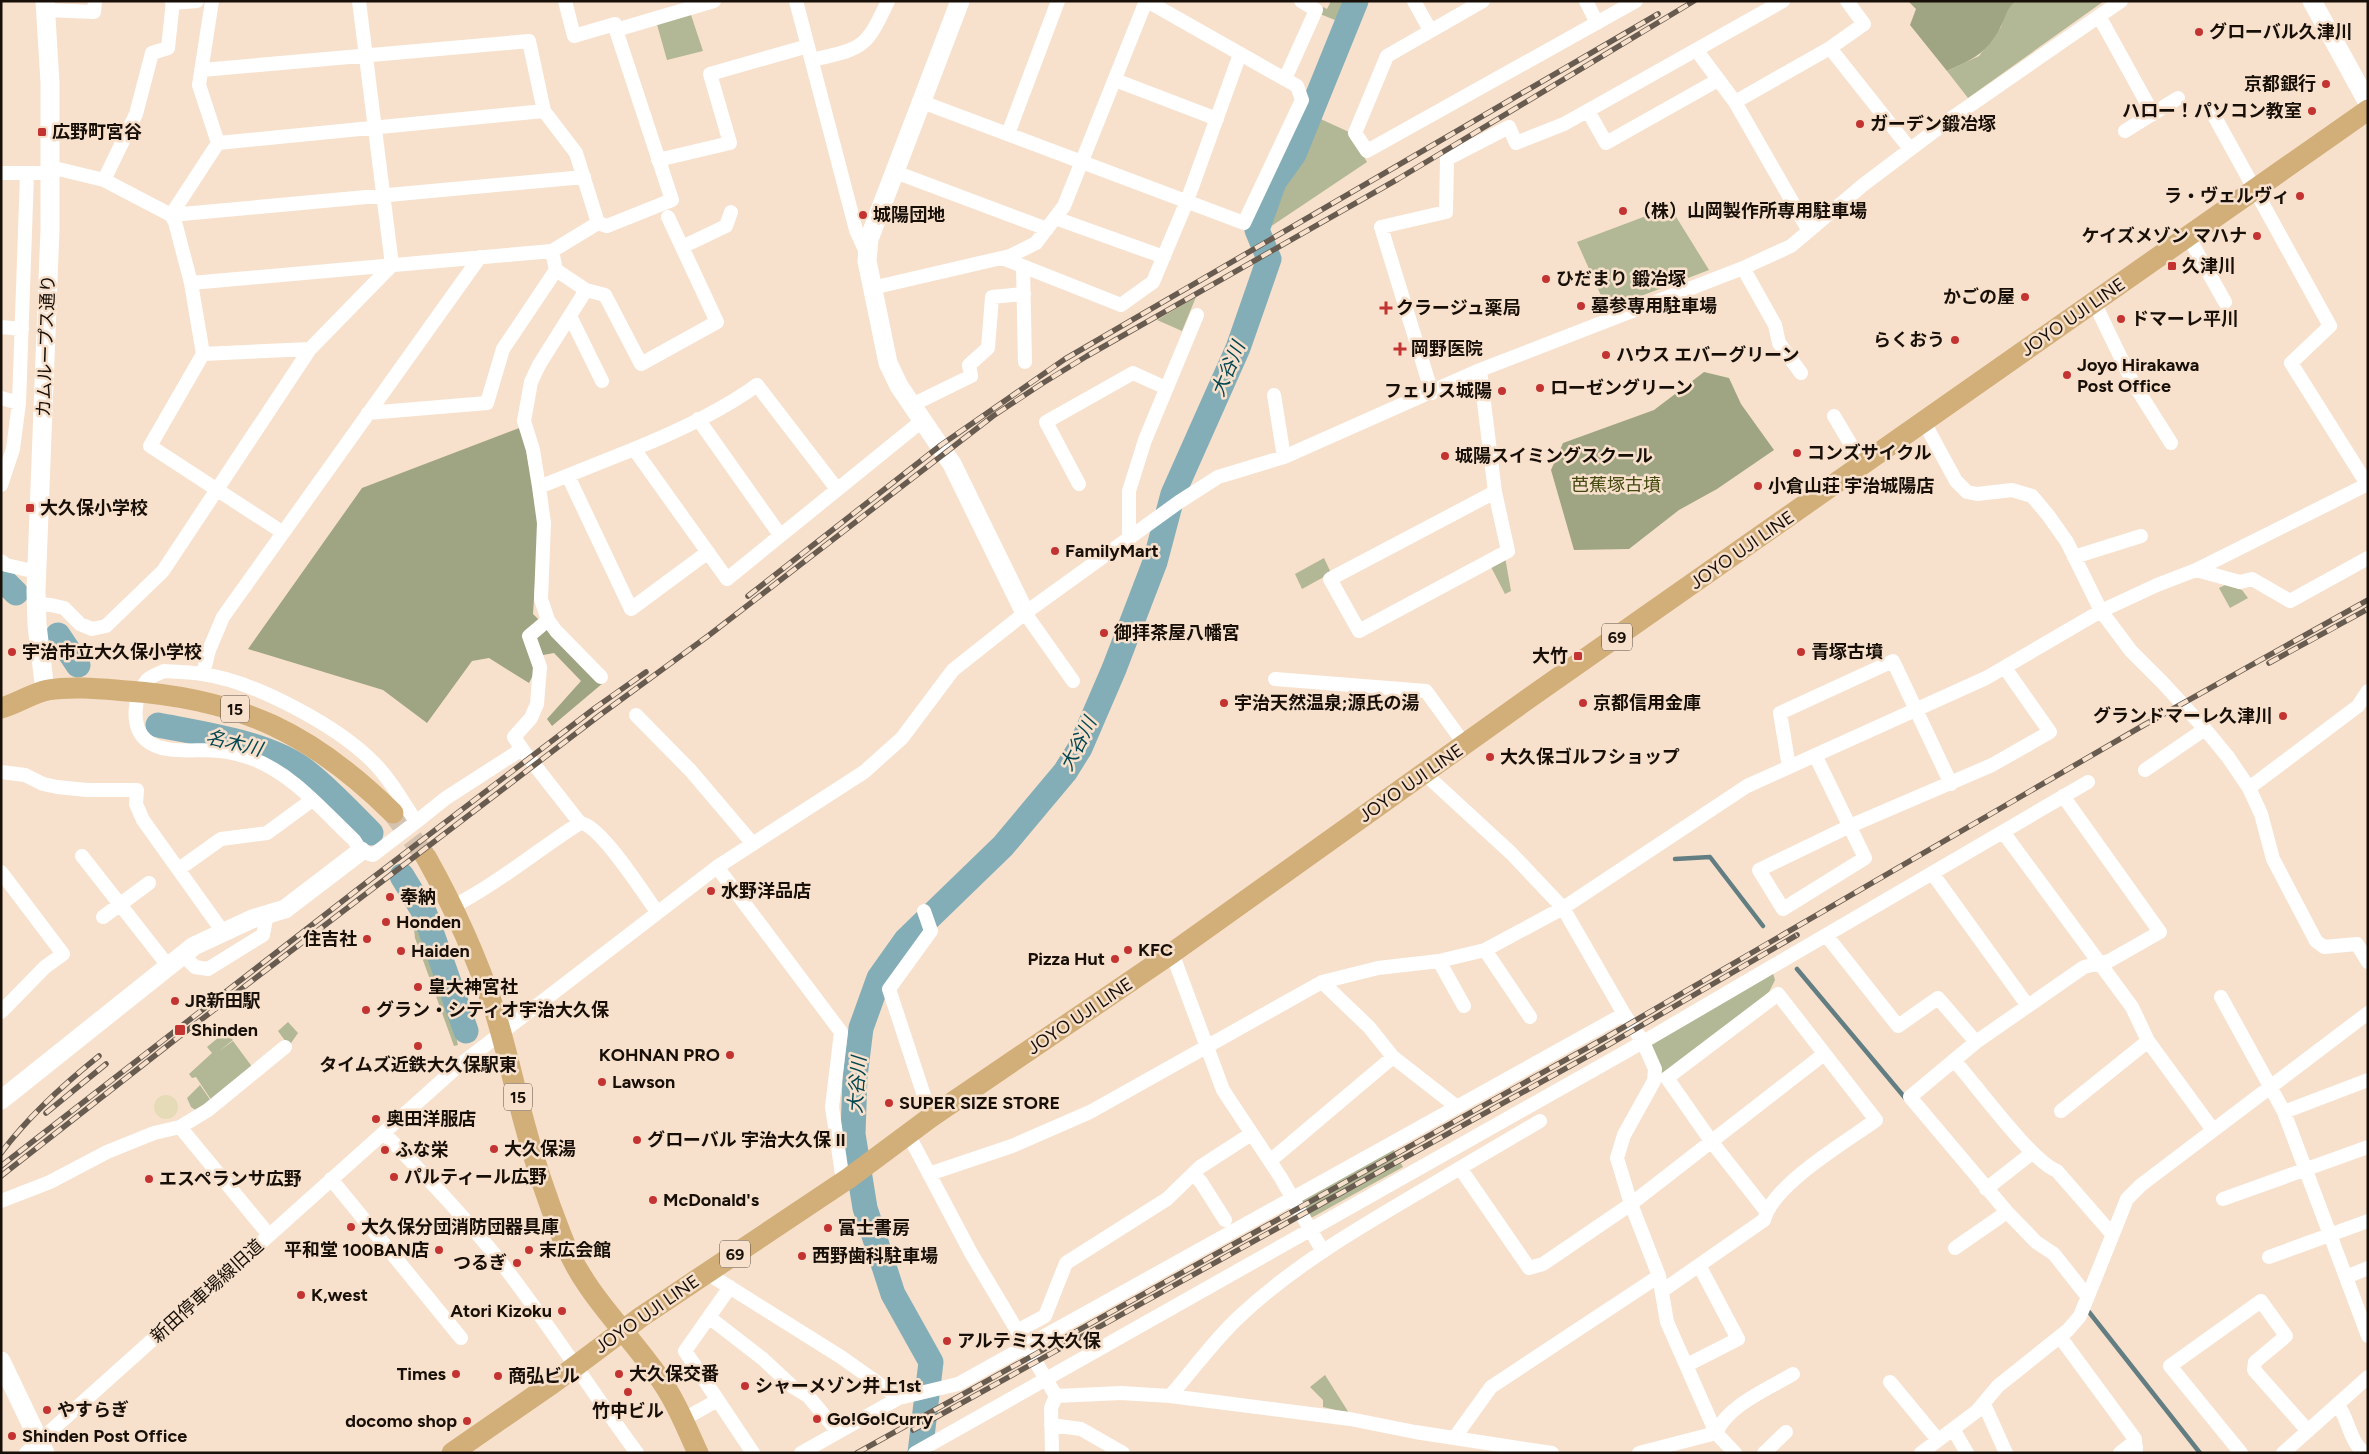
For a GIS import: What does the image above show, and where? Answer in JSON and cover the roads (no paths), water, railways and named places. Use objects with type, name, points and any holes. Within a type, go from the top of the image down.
[{"type":"main road","name":"JOYO UJI LINE","points":[[452,1453],[621,1331],[867,1165],[931,1117],[1172,953],[1424,773],[2094,302],[2189,238],[2368,110]]},
{"type":"main road","name":"15","points":[[1,708],[45,691],[70,688],[140,692],[226,706],[263,719],[300,739],[334,761],[366,786],[393,813]]},
{"type":"main road","name":"15","points":[[426,857],[456,911],[480,970],[501,1032],[524,1123],[562,1238],[590,1290],[658,1376],[698,1453]]},
{"type":"street","points":[[45,6],[94,12],[95,1]]},
{"type":"street","points":[[104,180],[136,114],[152,53],[168,48],[172,2],[197,1]]},
{"type":"street","points":[[212,1],[199,85],[218,142]]},
{"type":"street","points":[[359,1],[392,265]]},
{"type":"street","points":[[190,283],[552,251],[598,223],[607,226],[672,200],[615,24],[574,36],[565,1]]},
{"type":"street","points":[[616,30],[714,1]]},
{"type":"street","points":[[796,1],[856,230],[866,252],[888,363],[899,386],[952,464],[1025,613],[1073,681]]},
{"type":"street","points":[[812,60],[856,49],[873,33],[888,1]]},
{"type":"street","points":[[866,252],[874,225],[960,1]]},
{"type":"street","points":[[1008,134],[1058,1]]},
{"type":"street","points":[[872,288],[1002,258],[1036,243],[1064,206],[1082,161],[1114,80],[1146,1],[1297,86],[1302,100],[1244,223],[1082,161],[922,102]]},
{"type":"street","points":[[1285,79],[1316,10],[1301,1]]},
{"type":"street","points":[[1414,1],[1430,30]]},
{"type":"street","points":[[1483,1],[1387,56],[1355,133],[1367,151],[1636,1]]},
{"type":"street","points":[[1586,1],[1597,22]]},
{"type":"street","points":[[1432,392],[1381,227],[1446,212],[1447,159],[1509,128],[1516,143],[1564,124],[1783,1]]},
{"type":"street","points":[[1734,102],[1830,48],[1864,24],[1847,1]]},
{"type":"street","points":[[269,1235],[456,1067],[717,867],[864,772],[902,738],[953,670],[1025,613],[1129,540],[1179,502],[1218,477],[1284,457],[1480,370],[1743,268],[1791,246],[1863,185],[1949,120],[2100,18],[2121,1]]},
{"type":"street","points":[[2312,1],[2368,103]]},
{"type":"street","name":"カムループス通り","points":[[45,6],[50,83],[50,257],[36,604],[45,691]]},
{"type":"street","points":[[2100,18],[2153,114]]},
{"type":"street","points":[[202,70],[529,41],[544,111],[576,153],[598,223]]},
{"type":"street","points":[[658,160],[730,143],[710,74],[808,46]]},
{"type":"street","points":[[1830,48],[1910,149]]},
{"type":"street","points":[[1696,51],[1734,102],[1809,231]]},
{"type":"street","points":[[1002,258],[1120,305],[1153,282],[1187,201],[1240,54]]},
{"type":"street","points":[[1114,80],[1216,119]]},
{"type":"street","points":[[1588,110],[1606,144],[1718,80]]},
{"type":"street","points":[[2125,131],[2178,98]]},
{"type":"street","points":[[218,142],[544,111]]},
{"type":"street","points":[[929,1174],[1012,1146],[1053,1130],[1090,1112],[1322,982],[1378,968],[1439,961],[1485,950],[1563,908],[1747,786],[1986,678],[2102,611],[2157,585],[2196,570],[2367,484],[2291,363],[2330,326],[2212,112]]},
{"type":"street","points":[[170,215],[218,142]]},
{"type":"street","points":[[1,173],[27,174],[50,170],[104,180],[170,215],[175,222],[190,283],[203,354],[150,446],[282,532]]},
{"type":"street","points":[[895,172],[1051,223],[1164,257]]},
{"type":"street","points":[[1,485],[13,449],[19,403],[27,174]]},
{"type":"street","points":[[170,215],[584,177]]},
{"type":"street","points":[[682,247],[726,226],[731,212]]},
{"type":"street","points":[[552,251],[556,270],[586,290],[605,295],[641,364],[717,322],[668,217]]},
{"type":"street","points":[[2189,238],[2225,302]]},
{"type":"street","points":[[203,674],[209,650],[223,617],[480,257]]},
{"type":"street","points":[[36,604],[64,608],[80,624],[92,629],[106,626],[163,571],[310,349],[392,265]]},
{"type":"street","points":[[1023,267],[1025,362]]},
{"type":"street","points":[[1743,268],[1775,325],[1779,343],[1801,373]]},
{"type":"street","points":[[368,413],[487,403],[503,349],[556,270]]},
{"type":"street","points":[[586,290],[539,365],[531,382],[524,421],[533,450],[544,523],[541,599],[548,620],[601,677]]},
{"type":"street","points":[[912,405],[971,376],[969,365],[988,348],[992,297],[1024,294]]},
{"type":"street","points":[[2094,302],[2132,381],[2171,443]]},
{"type":"street","points":[[1129,540],[1129,491],[1144,440],[1197,315]]},
{"type":"street","points":[[570,316],[602,381]]},
{"type":"street","points":[[1,327],[22,329]]},
{"type":"street","points":[[203,354],[310,349]]},
{"type":"street","points":[[1480,370],[1495,492],[1508,551],[1359,631],[1330,579],[1495,492]]},
{"type":"street","points":[[1079,484],[1046,422],[1133,373],[1166,388]]},
{"type":"street","points":[[539,487],[664,436],[734,402],[756,385],[837,489]]},
{"type":"street","points":[[1274,395],[1284,457]]},
{"type":"street","points":[[1,398],[19,403]]},
{"type":"street","points":[[1834,416],[1863,465]]},
{"type":"street","points":[[698,419],[780,535]]},
{"type":"street","points":[[634,449],[727,579],[923,420]]},
{"type":"street","points":[[1924,422],[1956,481],[1967,492],[1977,494],[2012,490],[2032,496],[2067,542],[2102,611],[2131,651],[2163,682],[2205,729],[2228,757],[2249,788],[2262,814],[2273,859],[2316,942],[2324,947],[2357,944],[2368,962]]},
{"type":"street","points":[[568,476],[631,609],[708,552]]},
{"type":"street","points":[[2074,557],[2141,536]]},
{"type":"street","points":[[2196,570],[2240,582],[2252,579],[2290,601],[2368,558]]},
{"type":"street","points":[[1,561],[6,565],[37,572]]},
{"type":"street","points":[[548,620],[529,636],[540,666],[537,704],[531,718],[514,737],[580,823]]},
{"type":"street","points":[[1789,767],[1780,713],[1893,662],[1951,784]]},
{"type":"street","points":[[1815,755],[1850,826],[1866,858],[1782,908],[1759,870],[1850,826],[1992,765],[2050,732],[2005,668]]},
{"type":"street","points":[[416,822],[395,789],[374,763],[349,741],[288,704],[243,684],[203,674],[164,671],[152,676],[140,692],[135,718],[139,730],[145,739],[154,746],[168,749],[221,751],[251,758],[284,776],[354,840],[361,851],[373,855],[416,822],[446,798],[522,749]]},
{"type":"street","points":[[1275,679],[1426,691],[1465,745]]},
{"type":"street","points":[[2249,788],[2358,706],[2368,691]]},
{"type":"street","points":[[636,715],[691,771],[753,844]]},
{"type":"street","points":[[2145,770],[2205,729]]},
{"type":"street","points":[[1,772],[25,775],[44,784],[57,787],[87,790],[138,790],[136,804],[143,820],[223,932]]},
{"type":"street","points":[[1424,773],[1511,853],[1563,908],[1624,1014],[1643,1042],[1660,1080],[1766,1211]]},
{"type":"street","points":[[915,1453],[1643,1042],[2088,782]]},
{"type":"street","points":[[2064,796],[2160,932],[2109,960],[2084,967],[1976,1042],[1910,1097],[2006,1212],[2036,1242],[2054,1254],[2088,1296]]},
{"type":"street","points":[[179,869],[221,839],[267,832],[312,800]]},
{"type":"street","points":[[463,902],[485,890],[548,843],[580,823],[586,824],[603,837],[657,912]]},
{"type":"street","points":[[2003,832],[2132,1007],[2148,1041],[2213,1130]]},
{"type":"street","points":[[1,1100],[194,946],[252,918],[285,909],[361,851]]},
{"type":"street","points":[[82,856],[119,904],[176,961],[195,967],[208,969],[263,934],[267,914]]},
{"type":"street","points":[[717,867],[841,1032],[832,1107],[846,1179]]},
{"type":"street","points":[[1,872],[63,954],[45,967],[1,1012]]},
{"type":"street","points":[[1932,873],[2028,1006]]},
{"type":"street","points":[[104,917],[149,883]]},
{"type":"street","points":[[924,911],[931,931],[889,990],[931,1117]]},
{"type":"street","points":[[1826,935],[1898,1026],[1938,998],[1976,1042]]},
{"type":"street","points":[[1485,950],[1530,1017]]},
{"type":"street","points":[[1172,953],[1223,1090],[1270,1161],[1322,1250]]},
{"type":"street","points":[[1439,961],[1464,1006]]},
{"type":"street","points":[[1322,982],[1370,1027],[1393,1057],[1456,1107]]},
{"type":"street","points":[[1662,1291],[1700,1267],[1764,1220],[1766,1211],[1792,1181],[1876,1120],[1778,994],[1660,1080],[1624,1135],[1617,1158],[1631,1204],[1659,1276],[1667,1322],[1688,1365],[1716,1433],[1735,1453]]},
{"type":"street","points":[[2221,998],[2284,1112],[2368,1336]]},
{"type":"street","points":[[1921,1453],[1984,1404],[1998,1386],[2060,1337],[2080,1316],[2126,1199],[2141,1185],[2368,1013]]},
{"type":"street","points":[[801,1453],[899,1398],[917,1396],[958,1384],[1624,1014]]},
{"type":"street","points":[[2060,1111],[2148,1041]]},
{"type":"street","points":[[1,1201],[50,1182],[107,1152],[154,1133],[180,1127],[208,1110],[285,1047]]},
{"type":"street","points":[[1460,1168],[1529,1268],[1543,1264],[1631,1204],[1824,1054]]},
{"type":"street","points":[[1270,1161],[1393,1057]]},
{"type":"street","points":[[1954,1060],[2032,1153],[2048,1167],[2057,1170],[2112,1234]]},
{"type":"street","points":[[2284,1112],[2368,1080]]},
{"type":"street","points":[[1170,1396],[1239,1316],[1322,1250],[1540,1121]]},
{"type":"street","name":"新田停車場線旧道","points":[[37,1449],[269,1235],[180,1127]]},
{"type":"street","points":[[384,1133],[466,1219],[505,1268],[637,1453]]},
{"type":"street","points":[[908,1134],[971,1253],[1056,1396]]},
{"type":"street","points":[[1018,1330],[1045,1316],[1066,1263],[1167,1199],[1194,1175],[1200,1167],[1251,1134]]},
{"type":"street","points":[[2223,1200],[2368,1147]]},
{"type":"street","points":[[1986,1189],[2032,1153]]},
{"type":"street","points":[[1194,1175],[1201,1182],[1225,1220]]},
{"type":"street","points":[[331,1179],[461,1338]]},
{"type":"street","points":[[1955,1248],[2006,1212]]},
{"type":"street","points":[[2269,1258],[2368,1221]]},
{"type":"street","points":[[1688,1365],[1738,1339],[1700,1267]]},
{"type":"street","points":[[2346,1277],[2368,1268]]},
{"type":"street","points":[[707,1273],[841,1357],[899,1398]]},
{"type":"street","points":[[1455,1437],[1491,1387],[1659,1276]]},
{"type":"street","points":[[730,1287],[685,1351],[754,1453]]},
{"type":"street","points":[[2242,1453],[2170,1366],[2261,1300],[2286,1336],[2255,1362],[2254,1370],[2308,1431]]},
{"type":"street","points":[[710,1318],[764,1358],[793,1387],[808,1396],[838,1432]]},
{"type":"street","points":[[2060,1337],[2135,1439],[2136,1450]]},
{"type":"street","points":[[1,1361],[37,1449]]},
{"type":"street","points":[[1716,1433],[1720,1423],[1740,1406],[1793,1374]]},
{"type":"street","points":[[2283,1453],[2368,1377]]},
{"type":"street","points":[[1890,1382],[1938,1440]]},
{"type":"street","points":[[1056,1396],[1121,1392],[1170,1396],[1352,1420],[1415,1432],[1552,1453]]},
{"type":"street","points":[[1052,1453],[1051,1408],[1056,1396]]},
{"type":"street","points":[[682,1420],[718,1400]]},
{"type":"street","points":[[1984,1404],[2006,1453]]},
{"type":"street","points":[[2338,1405],[2344,1414],[2357,1447],[2365,1453]]},
{"type":"street","points":[[1051,1425],[1081,1429],[1123,1453]]},
{"type":"street","points":[[1953,1429],[1967,1453]]},
{"type":"street","points":[[1764,1453],[1786,1432]]},
{"type":"street","points":[[1645,1452],[1716,1433]]},
{"type":"street","points":[[2120,1453],[2129,1446],[2136,1450]]},
{"type":"waterway","name":"大谷川","points":[[920,1453],[931,1362],[893,1294],[865,1208],[853,1134],[855,1077],[861,1028],[879,978],[906,940],[1003,846],[1065,772],[1080,748],[1114,669],[1155,562],[1173,494],[1238,348],[1269,259],[1257,230],[1274,182],[1294,154],[1356,1]]},
{"type":"waterway","name":"名木川","points":[[1,578],[16,593]]},
{"type":"waterway","name":"名木川","points":[[58,635],[78,665]]},
{"type":"waterway","name":"名木川","points":[[158,725],[236,741],[275,754],[292,762],[324,786],[371,833]]},
{"type":"waterway","points":[[1675,859],[1710,857],[1763,926]]},
{"type":"waterway","name":"名木川","points":[[402,876],[425,914],[466,1031]]},
{"type":"waterway","points":[[1797,969],[1906,1099]]},
{"type":"waterway","points":[[2089,1312],[2200,1453]]},
{"type":"tunnel","points":[[393,813],[426,857]]},
{"type":"railway","points":[[1,1176],[185,1032],[600,715],[708,636],[993,416],[1087,356],[1398,179],[1694,1]]},
{"type":"railway","points":[[748,596],[941,445],[1065,359],[1658,14]]},
{"type":"railway","points":[[857,1453],[1605,1038],[2144,725],[2368,600]]},
{"type":"railway","points":[[2269,663],[2368,609]]},
{"type":"railway","points":[[1,1166],[371,879],[595,708],[646,672]]},
{"type":"railway","points":[[913,1430],[1608,1045],[1797,935]]},
{"type":"railway","points":[[1,1153],[47,1102],[99,1056]]},
{"type":"railway","points":[[46,1113],[106,1064]]},
{"type":"place","name":"グローバル久津川","points":[[2199,32]]},
{"type":"place","name":"京都銀行","points":[[2326,84]]},
{"type":"place","name":"ハロー！パソコン教室","points":[[2312,111]]},
{"type":"place","name":"ガーデン鍛冶塚","points":[[1860,124]]},
{"type":"place","name":"広野町宮谷","points":[[42,132]]},
{"type":"place","name":"ラ・ヴェルヴィ","points":[[2300,196]]},
{"type":"place","name":"（株）山岡製作所専用駐車場","points":[[1623,211]]},
{"type":"place","name":"城陽団地","points":[[863,215]]},
{"type":"place","name":"ケイズメゾン マハナ","points":[[2257,236]]},
{"type":"place","name":"久津川","points":[[2172,266]]},
{"type":"place","name":"ひだまり 鍛冶塚","points":[[1546,279]]},
{"type":"place","name":"かごの屋","points":[[2025,297]]},
{"type":"place","name":"墓参専用駐車場","points":[[1581,306]]},
{"type":"place","name":"クラージュ薬局","points":[[1386,308]]},
{"type":"place","name":"ドマーレ平川","points":[[2121,319]]},
{"type":"place","name":"らくおう","points":[[1955,340]]},
{"type":"place","name":"岡野医院","points":[[1400,349]]},
{"type":"place","name":"ハウス エバーグリーン","points":[[1606,355]]},
{"type":"place","name":"Joyo Hirakawa Post Office","points":[[2067,375]]},
{"type":"place","name":"ローゼングリーン","points":[[1540,388]]},
{"type":"place","name":"フェリス城陽","points":[[1502,391]]},
{"type":"place","name":"コンズサイクル","points":[[1797,453]]},
{"type":"place","name":"城陽スイミングスクール","points":[[1445,456]]},
{"type":"place","name":"小倉山荘 宇治城陽店","points":[[1758,486]]},
{"type":"place","name":"大久保小学校","points":[[30,508]]},
{"type":"place","name":"FamilyMart","points":[[1055,551]]},
{"type":"place","name":"御拝茶屋八幡宮","points":[[1104,633]]},
{"type":"place","name":"宇治市立大久保小学校","points":[[12,652]]},
{"type":"place","name":"青塚古墳","points":[[1801,652]]},
{"type":"place","name":"大竹","points":[[1578,656]]},
{"type":"place","name":"宇治天然温泉;源氏の湯","points":[[1224,703]]},
{"type":"place","name":"京都信用金庫","points":[[1583,703]]},
{"type":"place","name":"グランドマーレ久津川","points":[[2283,716]]},
{"type":"place","name":"大久保ゴルフショップ","points":[[1490,757]]},
{"type":"place","name":"水野洋品店","points":[[711,891]]},
{"type":"place","name":"奉納","points":[[390,897]]},
{"type":"place","name":"Honden","points":[[386,922]]},
{"type":"place","name":"住吉社","points":[[367,939]]},
{"type":"place","name":"KFC","points":[[1128,950]]},
{"type":"place","name":"Haiden","points":[[401,951]]},
{"type":"place","name":"Pizza Hut","points":[[1115,959]]},
{"type":"place","name":"皇大神宮社","points":[[418,987]]},
{"type":"place","name":"JR新田駅","points":[[175,1001]]},
{"type":"place","name":"グラン・シティオ宇治大久保","points":[[366,1010]]},
{"type":"place","name":"Shinden","points":[[180,1030]]},
{"type":"place","name":"タイムズ近鉄大久保駅東","points":[[418,1046]]},
{"type":"place","name":"KOHNAN PRO","points":[[730,1055]]},
{"type":"place","name":"Lawson","points":[[602,1082]]},
{"type":"place","name":"SUPER SIZE STORE","points":[[889,1103]]},
{"type":"place","name":"奥田洋服店","points":[[376,1119]]},
{"type":"place","name":"グローバル 宇治大久保 II","points":[[637,1140]]},
{"type":"place","name":"大久保湯","points":[[494,1149]]},
{"type":"place","name":"ふな栄","points":[[385,1150]]},
{"type":"place","name":"パルティール広野","points":[[394,1177]]},
{"type":"place","name":"エスペランサ広野","points":[[149,1179]]},
{"type":"place","name":"McDonald's","points":[[653,1200]]},
{"type":"place","name":"大久保分団消防団器具庫","points":[[351,1227]]},
{"type":"place","name":"富士書房","points":[[828,1228]]},
{"type":"place","name":"平和堂 100BAN店","points":[[439,1250]]},
{"type":"place","name":"末広会館","points":[[529,1250]]},
{"type":"place","name":"西野歯科駐車場","points":[[802,1256]]},
{"type":"place","name":"つるぎ","points":[[517,1263]]},
{"type":"place","name":"K,west","points":[[301,1295]]},
{"type":"place","name":"Atori Kizoku","points":[[562,1311]]},
{"type":"place","name":"アルテミス大久保","points":[[947,1341]]},
{"type":"place","name":"Times","points":[[456,1374]]},
{"type":"place","name":"大久保交番","points":[[619,1374]]},
{"type":"place","name":"商弘ビル","points":[[498,1376]]},
{"type":"place","name":"シャーメゾン井上1st","points":[[745,1386]]},
{"type":"place","name":"竹中ビル","points":[[628,1392]]},
{"type":"place","name":"やすらぎ","points":[[47,1410]]},
{"type":"place","name":"Go!Go!Curry","points":[[817,1419]]},
{"type":"place","name":"docomo shop","points":[[467,1421]]},
{"type":"place","name":"Shinden Post Office","points":[[12,1436]]},
{"type":"park label","name":"芭蕉塚古墳","points":[[1616,485]]}]
